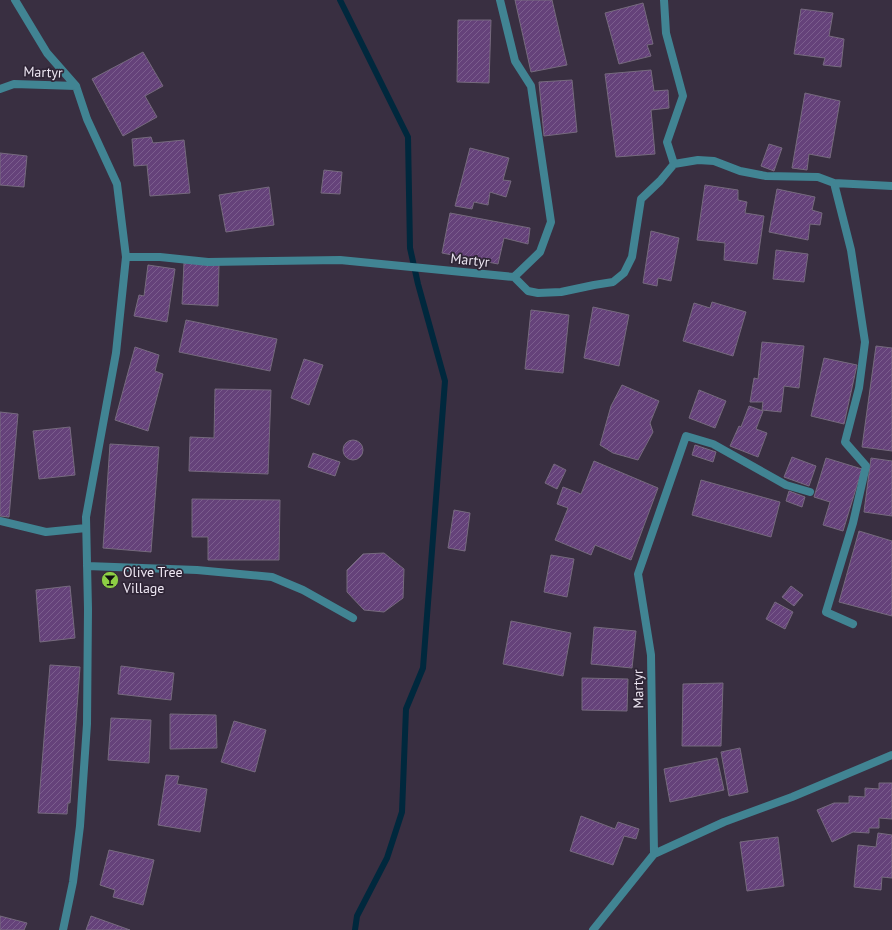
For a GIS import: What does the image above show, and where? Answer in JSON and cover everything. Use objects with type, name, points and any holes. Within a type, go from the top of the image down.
[{"type":"street","points":[[15,0],[47,53],[76,86]]},
{"type":"street","points":[[500,0],[515,61],[532,86],[551,222],[540,252],[514,277],[528,291],[538,293],[561,292],[612,282],[624,273],[632,257],[641,199],[660,181],[674,164],[698,160],[714,162],[740,171],[766,176],[818,177],[834,183],[892,186]]},
{"type":"street","points":[[664,0],[666,33],[683,96],[667,142],[674,164]]},
{"type":"street","name":"Martyr","points":[[0,89],[14,84],[76,86],[87,119],[117,184],[126,257],[116,353],[86,517],[88,609],[87,724],[80,826],[73,882],[63,930]]},
{"type":"street","points":[[834,183],[851,250],[865,342],[859,388],[845,442],[866,466],[853,523],[826,612],[853,624]]},
{"type":"street","name":"Martyr","points":[[126,257],[160,257],[208,262],[340,260],[514,277]]},
{"type":"street","name":"Martyr","points":[[654,854],[651,655],[638,574],[686,436],[713,444],[786,485],[810,492]]},
{"type":"street","points":[[0,521],[46,532],[86,528]]},
{"type":"street","points":[[87,566],[196,570],[272,577],[303,590],[353,618]]},
{"type":"street","points":[[593,930],[654,854],[724,822],[792,797],[892,755]]},
{"type":"building","points":[[515,0],[552,0],[567,65],[531,72]]},
{"type":"building","points":[[643,3],[653,44],[647,45],[651,56],[619,64],[605,13]]},
{"type":"building","points":[[801,9],[833,13],[829,36],[844,39],[841,67],[823,65],[825,58],[794,54]]},
{"type":"building","points":[[458,20],[491,20],[489,83],[457,82]]},
{"type":"building","points":[[143,52],[163,86],[145,96],[157,117],[123,136],[92,79]]},
{"type":"building","points":[[651,70],[654,91],[668,90],[669,108],[651,110],[655,154],[616,157],[605,74]]},
{"type":"building","points":[[572,80],[577,132],[544,136],[539,82]]},
{"type":"building","points":[[805,93],[840,101],[830,158],[809,154],[807,170],[792,168]]},
{"type":"building","points":[[151,137],[153,143],[184,140],[190,193],[150,196],[147,165],[134,166],[132,139]]},
{"type":"building","points":[[769,144],[782,148],[774,171],[761,166]]},
{"type":"building","points":[[470,148],[509,158],[503,180],[511,181],[506,197],[490,192],[488,205],[474,202],[472,209],[455,206]]},
{"type":"building","points":[[0,153],[27,156],[24,187],[0,185]]},
{"type":"building","points":[[324,170],[342,172],[340,194],[321,193]]},
{"type":"building","points":[[705,185],[738,190],[738,200],[747,202],[745,213],[764,216],[757,264],[724,260],[725,243],[697,240]]},
{"type":"building","points":[[269,187],[274,225],[226,232],[219,195]]},
{"type":"building","points":[[777,189],[815,197],[812,210],[822,213],[820,225],[810,224],[808,240],[769,232]]},
{"type":"building","points":[[450,213],[530,228],[528,244],[504,238],[498,264],[442,253]]},
{"type":"building","points":[[651,231],[679,238],[671,281],[658,278],[657,286],[643,283]]},
{"type":"building","points":[[776,250],[808,254],[804,282],[773,279]]},
{"type":"building","points":[[184,263],[219,265],[218,306],[182,304]]},
{"type":"building","points":[[148,265],[175,269],[167,322],[134,316],[139,295],[144,296]]},
{"type":"building","points":[[712,302],[746,312],[733,356],[683,341],[694,303],[710,308]]},
{"type":"building","points":[[593,307],[629,315],[619,366],[584,358]]},
{"type":"building","points":[[531,310],[569,315],[563,373],[525,369]]},
{"type":"building","points":[[186,320],[277,339],[270,371],[179,352]]},
{"type":"building","points":[[762,342],[804,346],[799,388],[784,386],[781,412],[762,410],[763,402],[750,402],[754,378],[758,379]]},
{"type":"building","points":[[876,346],[892,348],[892,451],[862,447]]},
{"type":"building","points":[[135,347],[159,355],[155,371],[163,374],[148,431],[115,420]]},
{"type":"building","points":[[824,358],[857,365],[844,424],[811,416]]},
{"type":"building","points":[[304,359],[323,365],[309,405],[291,398]]},
{"type":"building","points":[[622,385],[659,401],[650,423],[653,432],[638,460],[613,453],[600,445],[611,406]]},
{"type":"building","points":[[215,389],[271,390],[268,474],[189,471],[190,437],[214,438]]},
{"type":"building","points":[[699,390],[726,401],[715,428],[689,418]]},
{"type":"building","points":[[749,406],[763,411],[756,429],[767,433],[758,457],[730,446],[739,426],[741,427]]},
{"type":"building","points":[[0,412],[18,414],[9,517],[0,516]]},
{"type":"building","points":[[70,427],[75,475],[39,479],[33,431]]},
{"type":"building","points":[[349,440],[357,440],[363,446],[363,454],[357,460],[349,460],[343,454],[343,446]]},
{"type":"building","points":[[110,444],[159,447],[151,552],[103,548]]},
{"type":"building","points":[[695,445],[716,452],[713,462],[692,455]]},
{"type":"building","points":[[313,453],[340,462],[335,476],[308,467]]},
{"type":"building","points":[[792,457],[816,466],[809,486],[784,477]]},
{"type":"building","points":[[826,458],[862,469],[843,531],[823,525],[830,502],[814,497]]},
{"type":"building","points":[[871,458],[892,461],[892,516],[864,512]]},
{"type":"building","points":[[594,461],[658,488],[631,560],[595,545],[591,555],[555,540],[568,508],[557,504],[563,487],[581,494]]},
{"type":"building","points":[[554,464],[566,470],[557,489],[545,483]]},
{"type":"building","points":[[701,480],[780,502],[771,537],[692,515]]},
{"type":"building","points":[[789,491],[805,497],[802,507],[786,501]]},
{"type":"building","points":[[192,499],[280,500],[279,560],[208,560],[208,537],[192,537]]},
{"type":"building","points":[[454,510],[470,513],[465,551],[448,548]]},
{"type":"building","points":[[859,531],[892,541],[892,616],[839,602]]},
{"type":"building","points":[[384,553],[404,569],[403,598],[384,612],[364,610],[347,592],[347,570],[363,554]]},
{"type":"building","points":[[551,555],[574,559],[567,597],[544,592]]},
{"type":"building","points":[[70,586],[75,638],[40,642],[36,590]]},
{"type":"building","points":[[791,586],[803,595],[794,606],[782,597]]},
{"type":"building","points":[[775,602],[793,612],[785,629],[766,619]]},
{"type":"building","points":[[511,621],[571,633],[563,676],[503,664]]},
{"type":"building","points":[[594,627],[636,631],[632,668],[591,664]]},
{"type":"building","points":[[50,665],[80,667],[70,803],[68,803],[67,814],[38,813]]},
{"type":"building","points":[[121,666],[174,673],[171,700],[118,694]]},
{"type":"building","points":[[582,678],[628,679],[627,711],[582,710]]},
{"type":"building","points":[[723,683],[721,746],[682,746],[683,684]]},
{"type":"building","points":[[170,714],[216,715],[217,748],[170,749]]},
{"type":"building","points":[[111,718],[151,720],[149,763],[108,760]]},
{"type":"building","points":[[234,721],[266,730],[255,772],[221,762]]},
{"type":"building","points":[[740,748],[748,792],[729,796],[721,752]]},
{"type":"building","points":[[717,758],[724,790],[670,802],[664,769]]},
{"type":"building","points":[[166,775],[179,776],[177,784],[207,789],[200,832],[158,825]]},
{"type":"building","points":[[879,783],[892,783],[892,819],[879,818],[879,828],[869,828],[869,833],[853,832],[832,842],[817,810],[834,803],[849,803],[849,796],[865,797],[865,788],[879,789]]},
{"type":"building","points":[[581,816],[615,829],[618,822],[639,829],[636,839],[624,836],[613,865],[570,851]]},
{"type":"building","points":[[878,833],[892,835],[892,878],[882,877],[881,890],[854,887],[858,845],[876,847]]},
{"type":"building","points":[[778,837],[784,886],[747,891],[740,842]]},
{"type":"building","points":[[109,850],[154,860],[143,905],[113,897],[115,890],[100,885]]},
{"type":"building","points":[[0,916],[27,923],[24,930],[0,930]]},
{"type":"building","points":[[91,916],[130,930],[86,930]]},
{"type":"waterway","points":[[340,0],[408,137],[410,248],[418,284],[445,381],[423,668],[406,709],[402,812],[387,858],[357,916],[355,930]]},
{"type":"place","name":"Olive Tree Village","points":[[110,580]]}]
